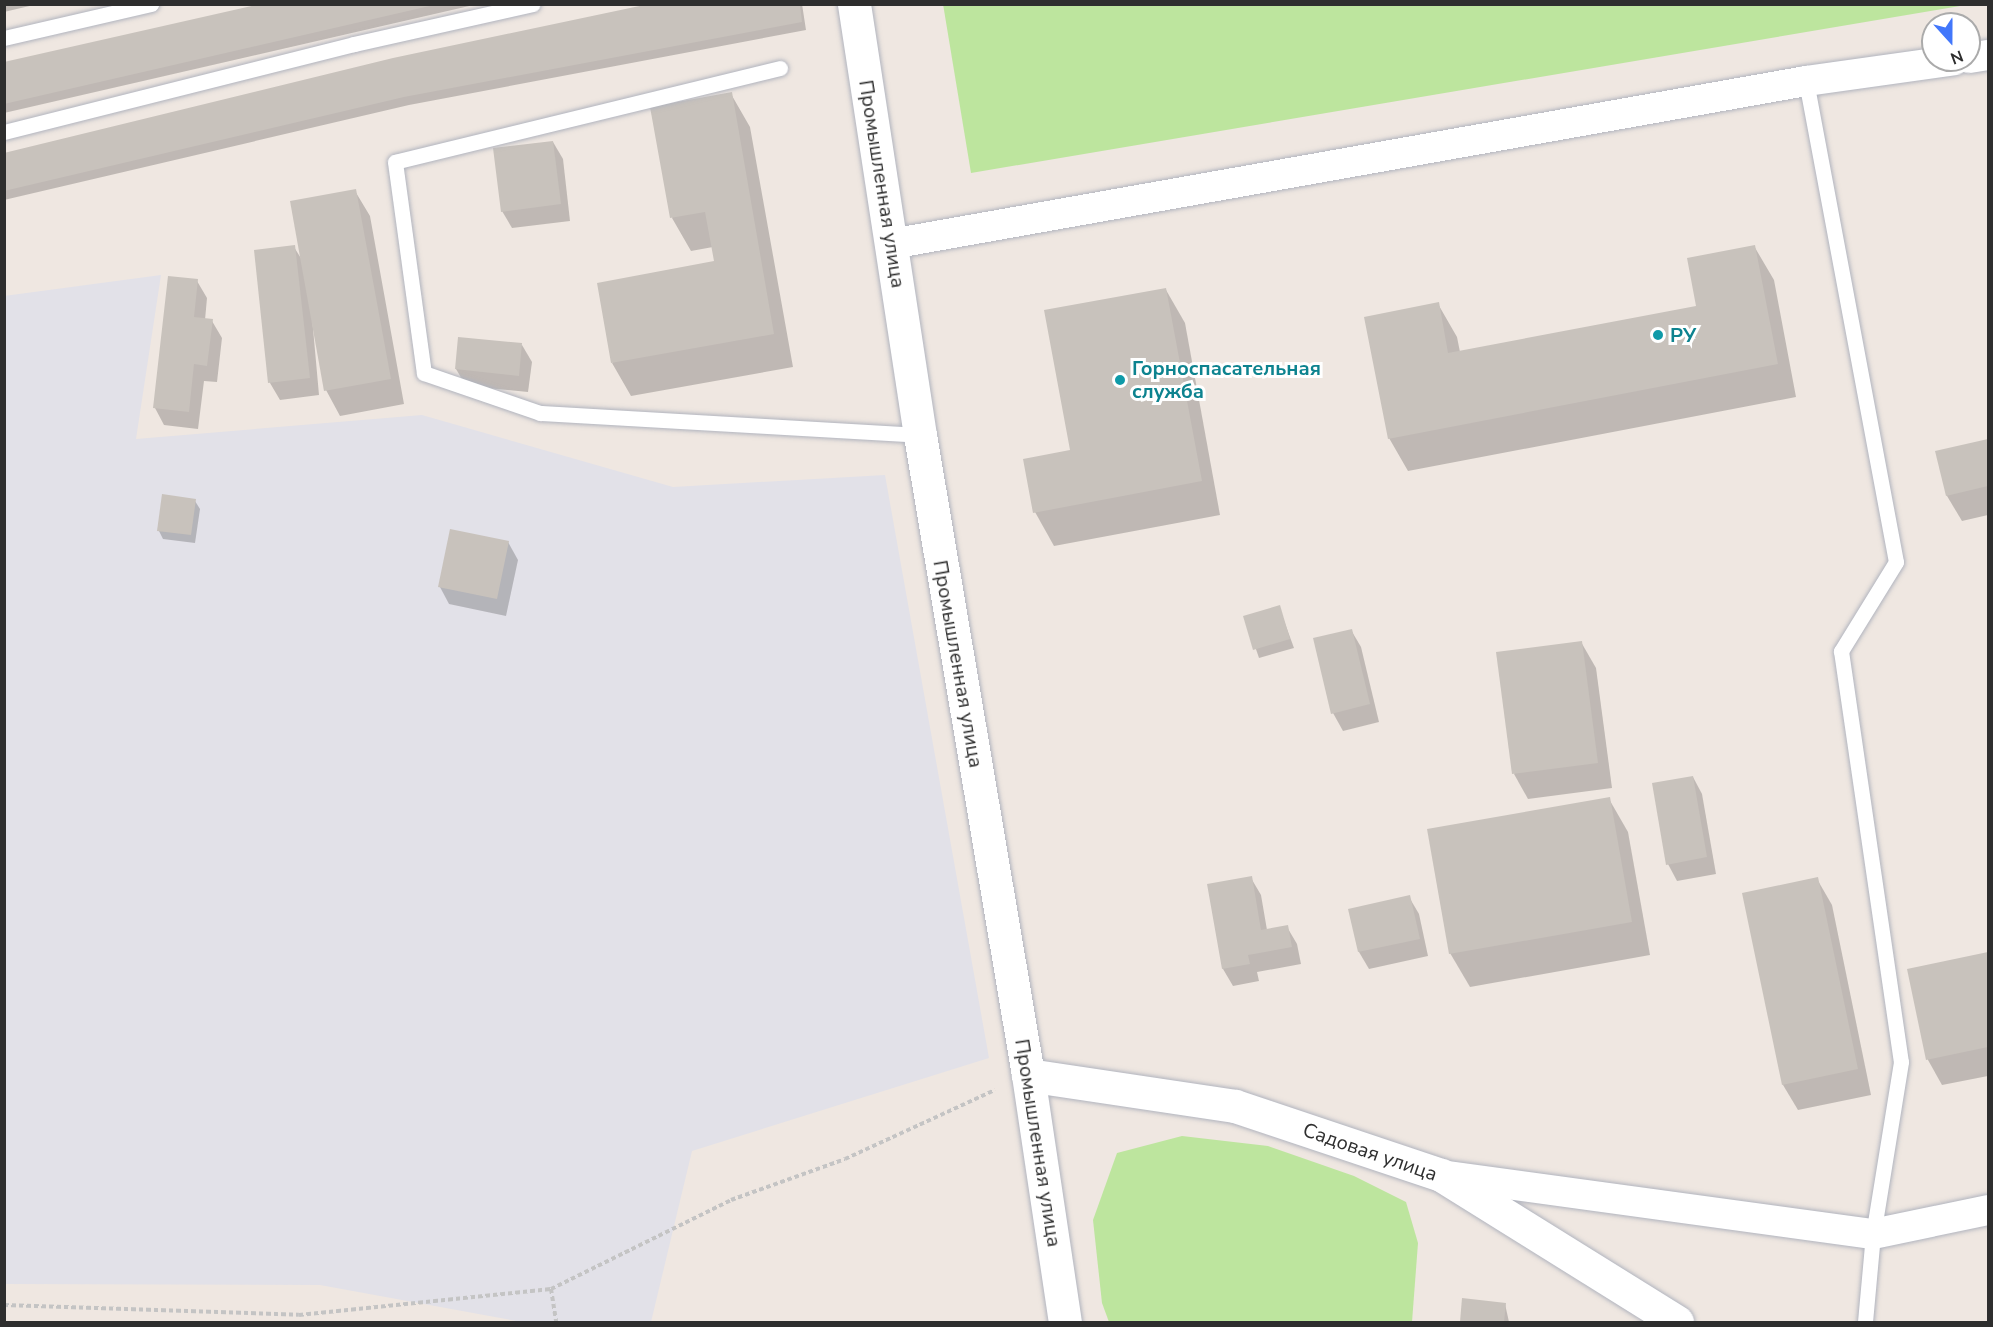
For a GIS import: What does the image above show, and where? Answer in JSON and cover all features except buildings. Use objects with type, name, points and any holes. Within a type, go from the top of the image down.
[{"type":"main road","name":"Промышленная улица","points":[[854,4],[920,435],[1028,1075],[1065,1323]]},
{"type":"main road","name":"Садовая улица","points":[[1028,1075],[1235,1106],[1441,1175],[1677,1323]]},
{"type":"street","points":[[891,244],[1806,81],[1921,65]]},
{"type":"street","points":[[1441,1175],[1873,1234],[1989,1210]]},
{"type":"lane","points":[[4,38],[152,4]]},
{"type":"lane","points":[[4,132],[354,44],[533,4]]},
{"type":"lane","points":[[780,68],[395,162],[424,373],[540,413],[920,435]]},
{"type":"lane","points":[[1806,81],[1896,562],[1840,651],[1901,1062],[1873,1234],[1865,1323]]},
{"type":"path","points":[[4,1305],[299,1315],[551,1289],[731,1200],[845,1159],[1028,1075]]},
{"type":"path","points":[[551,1289],[556,1323]]},
{"type":"shaded area","points":[[161,275],[136,439],[422,415],[673,487],[885,475],[989,1058],[692,1151],[651,1322],[522,1322],[320,1285],[5,1284],[4,296]]},
{"type":"green space","points":[[943,4],[1966,4],[1966,5],[971,173]]},
{"type":"green space","points":[[1182,1136],[1268,1146],[1354,1176],[1406,1202],[1418,1243],[1412,1322],[1109,1322],[1102,1303],[1093,1220],[1117,1153]]},
{"type":"place","name":"РУ","points":[[1658,335]]},
{"type":"place","name":"Горноспасательная служба","points":[[1120,380]]}]
